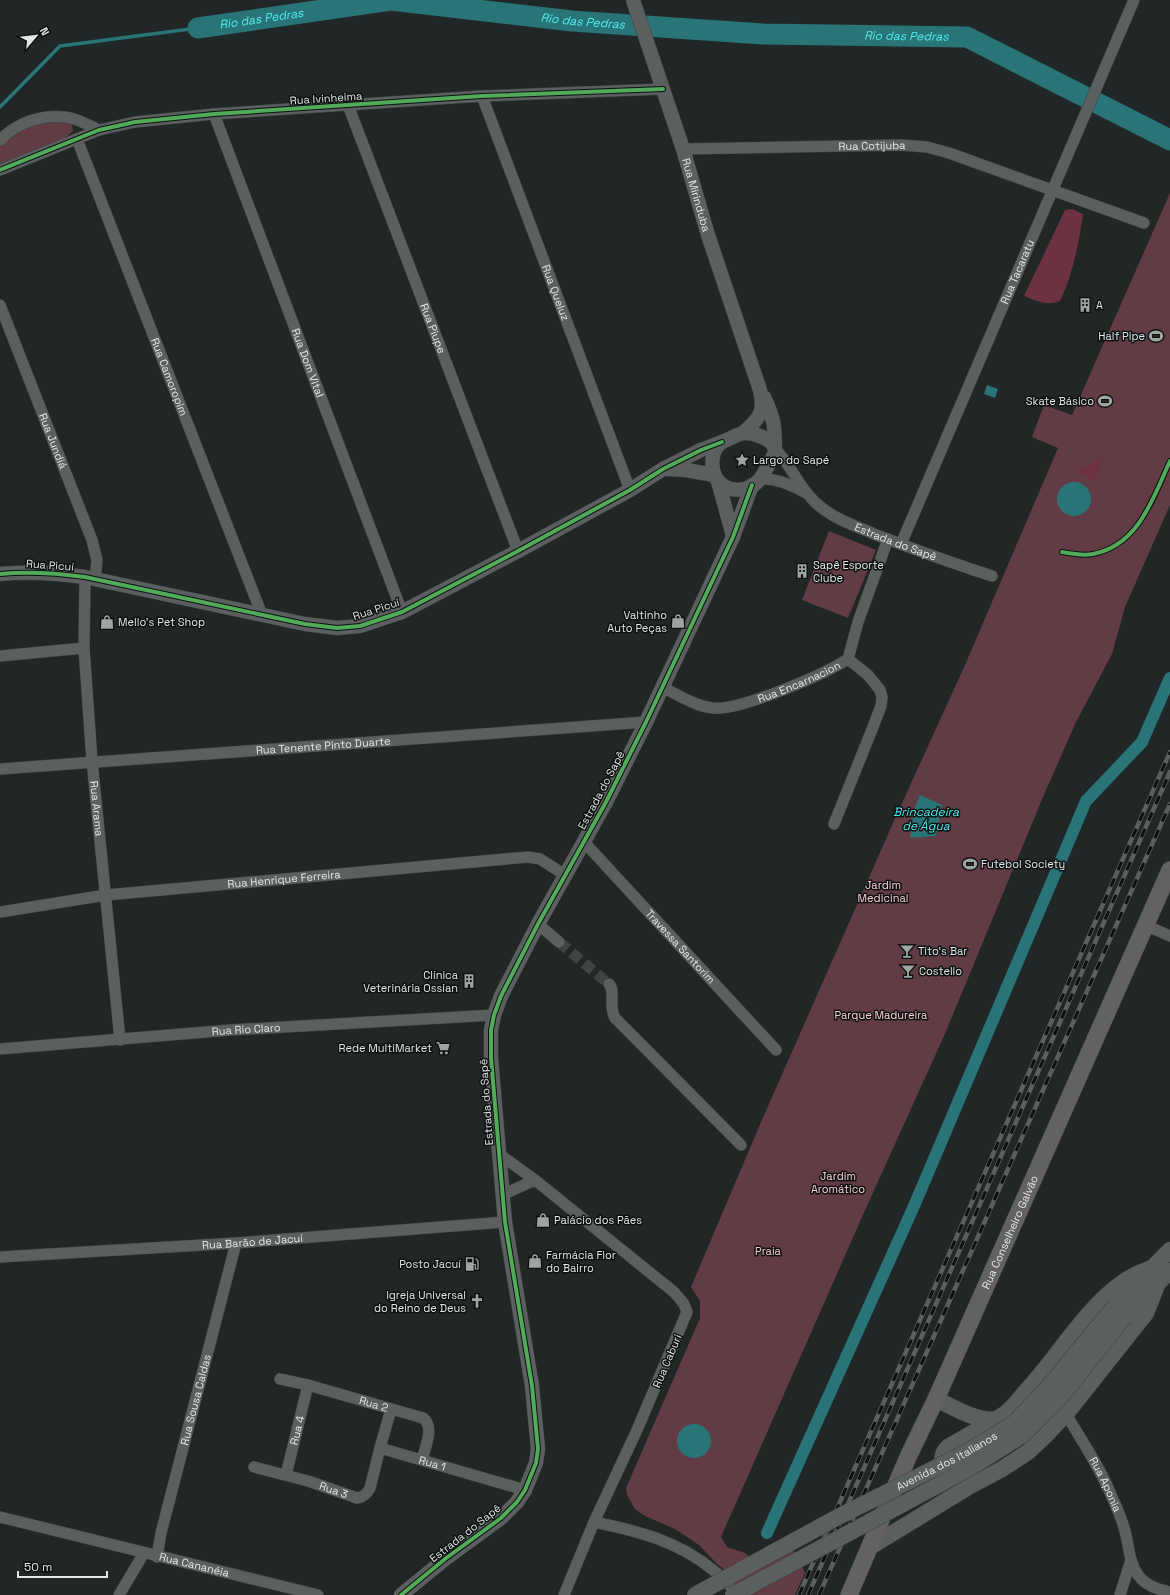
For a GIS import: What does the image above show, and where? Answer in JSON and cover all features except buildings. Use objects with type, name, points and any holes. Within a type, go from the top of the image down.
[{"type":"main road","name":"Rua Conselheiro Galvão","points":[[849,1595],[908,1457],[936,1399],[1170,870]]},
{"type":"main road","name":"Avenida dos Italianos","points":[[735,1595],[970,1468],[1021,1436],[1058,1398],[1152,1268],[1170,1250]]},
{"type":"main road","name":"Avenida dos Italianos","points":[[936,1399],[978,1419],[998,1418],[1010,1408],[1037,1380],[1082,1323],[1110,1292],[1122,1282],[1136,1274],[1152,1268]]},
{"type":"main road","name":"Avenida dos Italianos","points":[[695,1595],[838,1517],[961,1455],[990,1439],[1014,1423],[1120,1311],[1157,1285],[1170,1271]]},
{"type":"main road","name":"Avenida dos Italianos","points":[[870,1547],[1028,1452],[1066,1414],[1146,1312],[1157,1285]]},
{"type":"main road","points":[[970,1486],[957,1484],[952,1480],[942,1462],[942,1454],[948,1446],[998,1418]]},
{"type":"street","name":"Rua Tacaratu","points":[[901,544],[1134,0]]},
{"type":"street","name":"Rua Mirinduba","points":[[633,1],[683,149],[708,235],[763,401],[761,413],[757,421],[743,432]]},
{"type":"street","name":"Rua Ivinheima","points":[[0,170],[100,130],[135,122],[214,114],[482,96],[663,89]]},
{"type":"street","name":"Rua Queluz","points":[[482,96],[630,490]]},
{"type":"street","name":"Rua Piupe","points":[[348,105],[518,551]]},
{"type":"street","name":"Rua Dom Vital","points":[[214,114],[402,612]]},
{"type":"street","points":[[0,140],[16,127],[26,122],[37,118],[53,116],[76,119],[100,130]]},
{"type":"street","name":"Rua Camoropim","points":[[77,139],[262,614]]},
{"type":"street","name":"Rua Cotijuba","points":[[683,149],[901,145],[927,147],[971,160],[1144,223]]},
{"type":"street","name":"Rua Jundiá","points":[[0,305],[92,540],[97,560],[90,578]]},
{"type":"street","name":"Rua Mirinduba","points":[[760,390],[775,424],[775,447]]},
{"type":"street","points":[[663,469],[686,470],[716,478],[730,489],[738,490],[756,482],[774,455],[775,447],[769,441],[761,436],[743,432],[722,442],[714,454],[712,462],[716,478],[733,537]]},
{"type":"street","name":"Rua Picuí","points":[[0,574],[21,572],[56,573],[90,578],[305,624],[337,628],[360,626],[402,612],[630,490],[663,469],[701,450],[722,442]]},
{"type":"street","name":"Estrada do Sapê","points":[[775,447],[789,465],[807,494]]},
{"type":"street","name":"Estrada do Sapê","points":[[401,1595],[445,1559],[501,1518],[517,1502],[525,1490],[536,1463],[538,1449],[532,1386],[505,1222],[502,1195],[491,1058],[491,1030],[494,1016],[501,996],[538,924],[610,795],[646,722],[733,537],[756,482],[776,480],[790,485],[807,494],[825,510],[846,522],[901,544],[992,576]]},
{"type":"street","points":[[848,659],[858,622],[888,539]]},
{"type":"street","name":"Rua Arama","points":[[90,578],[84,648],[92,761],[120,1040]]},
{"type":"street","points":[[0,656],[84,648]]},
{"type":"street","name":"Rua Encarnacion","points":[[662,687],[705,707],[727,708],[764,696],[813,677],[832,669],[848,659],[868,675],[880,690],[882,697],[873,727],[834,824]]},
{"type":"street","name":"Rua Tenente Pinto Duarte","points":[[0,769],[92,761],[646,722]]},
{"type":"street","name":"Travessa Santorim","points":[[584,842],[776,1050]]},
{"type":"street","name":"Rua Henrique Ferreira","points":[[0,912],[106,895],[528,858],[540,859],[565,875]]},
{"type":"street","points":[[538,924],[559,942]]},
{"type":"street","points":[[1145,925],[1170,936]]},
{"type":"street","points":[[608,984],[612,990],[611,1008],[615,1018],[741,1145]]},
{"type":"street","name":"Rua Rio Claro","points":[[0,1049],[230,1030],[494,1016]]},
{"type":"street","name":"Rua Caburi","points":[[499,1154],[535,1180],[674,1292],[684,1304],[687,1312],[637,1430],[594,1522],[564,1595]]},
{"type":"street","points":[[502,1195],[535,1180]]},
{"type":"street","name":"Rua Barão de Jacuí","points":[[0,1257],[236,1243],[505,1222]]},
{"type":"street","name":"Rua Sousa Caldas","points":[[157,1556],[161,1533],[236,1243]]},
{"type":"street","name":"Rua 2","points":[[280,1379],[308,1385],[423,1418],[428,1424],[429,1432],[422,1460]]},
{"type":"street","name":"Rua 4","points":[[286,1475],[308,1385]]},
{"type":"street","points":[[380,1448],[391,1408]]},
{"type":"street","name":"Rua Aponia","points":[[1066,1414],[1101,1473],[1113,1497],[1125,1531],[1131,1560],[1139,1576],[1158,1589],[1170,1592]]},
{"type":"street","name":"Rua 1","points":[[380,1448],[525,1490]]},
{"type":"street","name":"Rua 3","points":[[254,1467],[286,1475],[357,1498],[367,1493],[370,1488],[380,1448]]},
{"type":"street","name":"Rua Cananéia","points":[[0,1517],[318,1595]]},
{"type":"street","points":[[594,1522],[644,1534],[673,1544],[702,1560],[719,1574],[735,1595]]},
{"type":"street","points":[[119,1595],[144,1553]]},
{"type":"street","name":"Rua Aponia","points":[[1120,1595],[1131,1560]]},
{"type":"green space","points":[[65,120],[72,125],[73,131],[64,139],[0,164],[0,144],[9,136],[36,122]]},
{"type":"green space","name":"Parque Madureira","points":[[1170,193],[1170,505],[1125,607],[1112,654],[1076,722],[1043,797],[944,1036],[866,1208],[721,1537],[727,1547],[745,1553],[752,1559],[789,1541],[805,1573],[795,1595],[742,1595],[728,1572],[718,1565],[699,1545],[675,1529],[645,1516],[635,1509],[627,1495],[626,1488],[700,1318],[700,1301],[691,1287],[761,1122],[897,814],[965,665],[1058,448],[1032,437],[1044,405],[1072,415]]},
{"type":"green space","points":[[829,531],[876,550],[848,618],[802,600]]},
{"type":"shaded area","points":[[1072,209],[1083,214],[1075,258],[1069,280],[1060,301],[1046,303],[1024,296],[1065,210]]},
{"type":"shaded area","points":[[1101,457],[1094,483],[1088,476],[1078,472]]},
{"type":"water","points":[[987,385],[998,389],[995,398],[984,394]]},
{"type":"water","points":[[1074,482],[1086,487],[1091,499],[1086,511],[1074,516],[1062,511],[1057,499],[1062,487]]},
{"type":"water","name":"Brincadeira de Água","points":[[920,795],[942,805],[936,836],[910,838],[914,810]]},
{"type":"water","points":[[694,1424],[700,1425],[706,1429],[710,1435],[710,1447],[706,1453],[700,1457],[694,1458],[688,1457],[682,1453],[678,1447],[677,1441],[678,1435],[682,1429],[688,1425]]},
{"type":"waterway","name":"Rio das Pedras","points":[[198,28],[391,0],[572,21],[763,34],[967,37],[1170,140]]},
{"type":"waterway","name":"Rio das Pedras","points":[[0,107],[60,46],[198,28]]},
{"type":"waterway","points":[[767,1533],[914,1206],[1086,801],[1142,742],[1170,678]]},
{"type":"tunnel","points":[[559,942],[609,984]]},
{"type":"railway","points":[[799,1595],[1170,752]]},
{"type":"railway","points":[[808,1595],[1170,772]]},
{"type":"railway","points":[[819,1595],[1170,804]]},
{"type":"cycle path","points":[[0,170],[99,130],[135,122],[214,114],[482,96],[663,89]]},
{"type":"cycle path","points":[[0,574],[42,573],[85,577],[305,624],[337,628],[360,626],[402,612],[630,490],[663,469],[701,450],[722,442]]},
{"type":"cycle path","points":[[1062,552],[1089,555],[1109,549],[1122,541],[1142,518],[1170,461]]},
{"type":"cycle path","points":[[401,1595],[445,1559],[501,1518],[517,1502],[525,1490],[536,1463],[538,1449],[532,1386],[505,1222],[491,1058],[491,1030],[494,1015],[501,996],[538,924],[606,802],[646,722],[733,537],[752,485]]},
{"type":"place","name":"A","points":[[1085,305]]},
{"type":"place","name":"Half Pipe","points":[[1156,336]]},
{"type":"place","name":"Skate Básico","points":[[1105,401]]},
{"type":"place","name":"Largo do Sapé","points":[[742,460]]},
{"type":"place","name":"Sapê Esporte Clube","points":[[802,571]]},
{"type":"place","name":"Valtinho Auto Peças","points":[[678,621]]},
{"type":"place","name":"Mello's Pet Shop","points":[[107,622]]},
{"type":"place","name":"Futebol Society","points":[[970,864]]},
{"type":"place","name":"Tito's Bar","points":[[907,951]]},
{"type":"place","name":"Costello","points":[[908,971]]},
{"type":"place","name":"Clínica Veterinária Ossian","points":[[469,981]]},
{"type":"place","name":"Rede MultiMarket","points":[[443,1048]]},
{"type":"place","name":"Palácio dos Pães","points":[[543,1220]]},
{"type":"place","name":"Farmácia Flor do Bairro","points":[[535,1261]]},
{"type":"place","name":"Posto Jacuí","points":[[472,1264]]},
{"type":"place","name":"Igreja Universal do Reino de Deus","points":[[477,1301]]},
{"type":"park label","name":"Jardim Medicinal","points":[[883,891]]},
{"type":"park label","name":"Jardim Aromático","points":[[838,1182]]},
{"type":"park label","name":"Praia","points":[[768,1251]]}]
